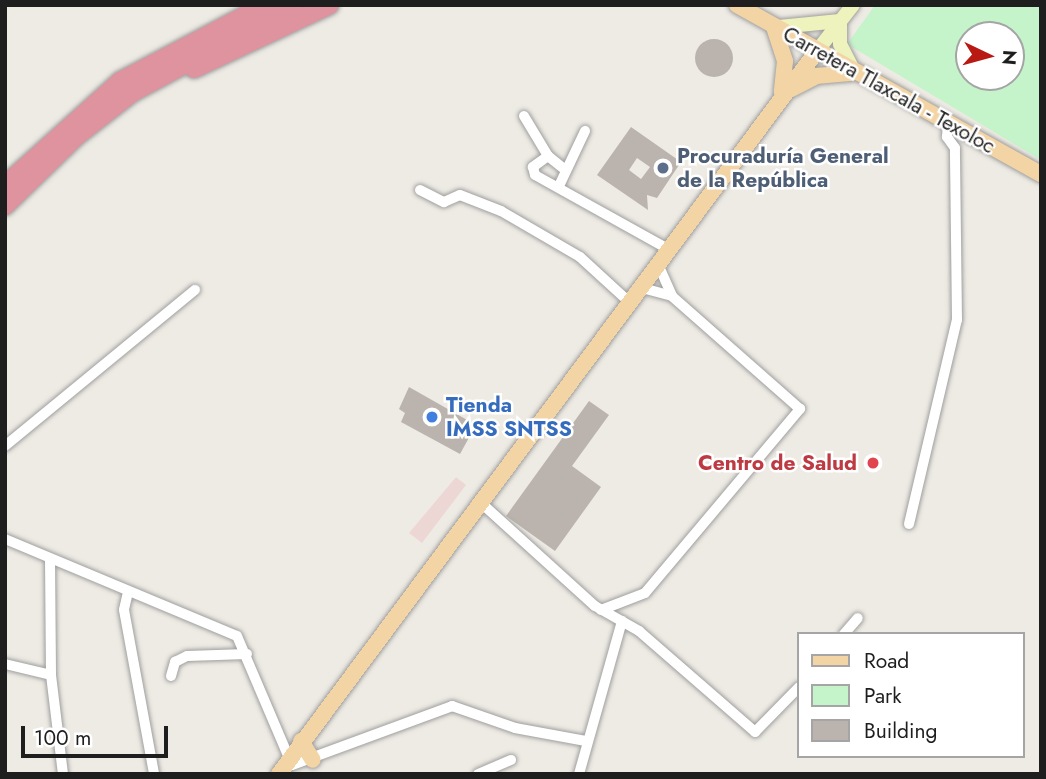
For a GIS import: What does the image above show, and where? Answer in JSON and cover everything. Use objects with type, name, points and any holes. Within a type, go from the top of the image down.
[{"type":"highway","points":[[224,24],[251,5]]},
{"type":"highway","points":[[5,185],[37,153],[120,81],[224,24],[265,5]]},
{"type":"highway","points":[[5,206],[77,136],[132,93],[295,5]]},
{"type":"highway","points":[[132,93],[330,5]]},
{"type":"highway","points":[[5,172],[37,153]]},
{"type":"main road","name":"Carretera Tlaxcala - Texoloc","points":[[737,5],[1041,174]]},
{"type":"main road","points":[[283,767],[478,501],[853,5]]},
{"type":"main road","points":[[781,97],[785,61],[774,27],[840,21]]},
{"type":"main road","points":[[781,97],[816,76],[856,73],[840,44],[840,21]]},
{"type":"main road","points":[[301,741],[313,760]]},
{"type":"street","points":[[524,116],[548,156],[564,168]]},
{"type":"street","points":[[909,524],[957,320],[955,148],[947,137],[948,124]]},
{"type":"street","points":[[559,186],[564,168],[584,131]]},
{"type":"street","points":[[548,156],[533,171],[662,256],[672,296]]},
{"type":"street","points":[[420,190],[444,202],[460,195],[501,211],[580,257],[628,301]]},
{"type":"street","points":[[601,610],[645,593],[800,409],[672,296],[639,287]]},
{"type":"street","points":[[5,446],[195,290]]},
{"type":"street","points":[[478,501],[601,610],[622,621],[758,732],[797,689]]},
{"type":"street","points":[[5,539],[233,634],[247,654],[283,767],[313,760],[455,706],[515,728],[586,741]]},
{"type":"street","points":[[50,559],[51,675],[63,774]]},
{"type":"street","points":[[128,592],[124,610],[154,774]]},
{"type":"street","points":[[846,632],[858,618]]},
{"type":"street","points":[[579,774],[586,741],[622,621]]},
{"type":"street","points":[[171,676],[176,662],[187,656],[247,654]]},
{"type":"street","points":[[5,664],[51,675]]},
{"type":"street","points":[[478,774],[511,760]]},
{"type":"shaded area","points":[[456,477],[466,485],[422,543],[409,533]]},
{"type":"green space","points":[[875,5],[1041,5],[1041,160],[847,44]]},
{"type":"building","points":[[714,39],[727,45],[733,58],[727,71],[714,77],[701,71],[695,58],[701,45]]},
{"type":"building","name":"Procuraduría General de la República","points":[[631,127],[681,162],[657,198],[647,195],[648,210],[597,175]],"holes":[[[637,158],[650,167],[641,179],[629,170]]]},
{"type":"building","name":"Tienda IMSS SNTSS","points":[[409,387],[476,425],[460,454],[401,422],[405,413],[399,409]]},
{"type":"building","points":[[589,401],[609,415],[572,466],[601,487],[555,551],[506,516]]},
{"type":"place","name":"Procuraduría General de la República","points":[[663,168]]},
{"type":"place","name":"Tienda IMSS SNTSS","points":[[432,417]]},
{"type":"place","name":"Centro de Salud","points":[[873,463]]}]
